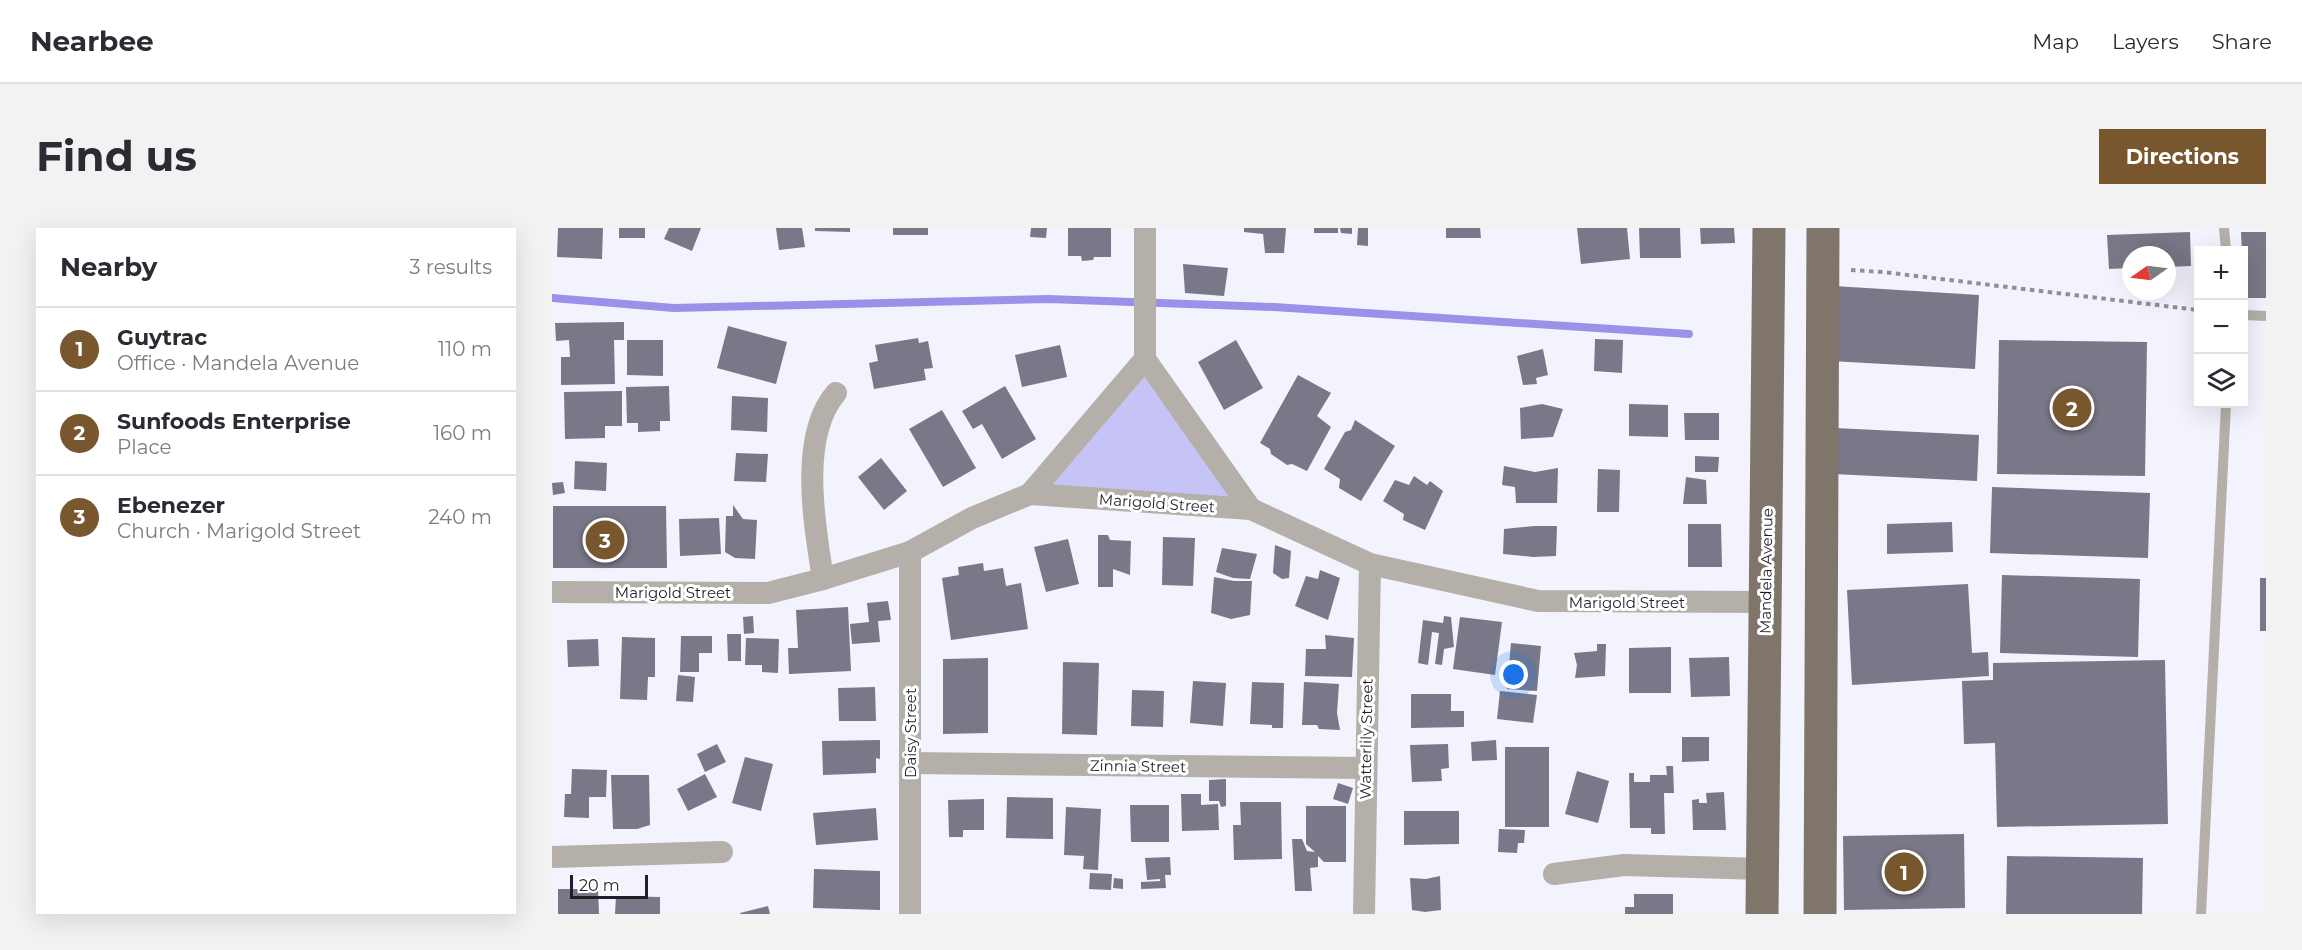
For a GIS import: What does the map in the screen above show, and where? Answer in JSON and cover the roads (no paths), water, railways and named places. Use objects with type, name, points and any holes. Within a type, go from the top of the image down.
[{"type":"main road","name":"Mandela Avenue","points":[[1762,914],[1769,228]]},
{"type":"main road","points":[[1820,914],[1823,228]]},
{"type":"street","points":[[1145,228],[1145,359],[1251,509]]},
{"type":"street","points":[[1030,494],[1145,359]]},
{"type":"street","points":[[823,579],[814,517],[813,453],[826,405],[836,393]]},
{"type":"street","name":"Marigold Street","points":[[552,592],[768,593],[823,579],[910,552],[972,518],[1030,494],[1251,509],[1370,564],[1538,601],[1766,602]]},
{"type":"street","name":"Daisy Street","points":[[910,552],[910,914]]},
{"type":"street","name":"Watterlily Street","points":[[1365,914],[1365,768],[1370,564]]},
{"type":"street","name":"Zinnia Street","points":[[910,763],[1365,768]]},
{"type":"street","points":[[552,857],[722,852]]},
{"type":"street","points":[[1554,874],[1624,865],[1763,869]]},
{"type":"lane","points":[[2224,232],[2234,228]]},
{"type":"lane","points":[[2248,315],[2266,316]]},
{"type":"lane","points":[[2201,914],[2226,408]]},
{"type":"waterway","points":[[552,298],[674,308],[1048,299],[1274,307],[1689,334]]},
{"type":"place","name":"Sunfoods Enterprise","points":[[2072,408]]},
{"type":"place","name":"Ebenezer","points":[[605,540]]},
{"type":"place","name":"Guytrac","points":[[1904,872]]}]
